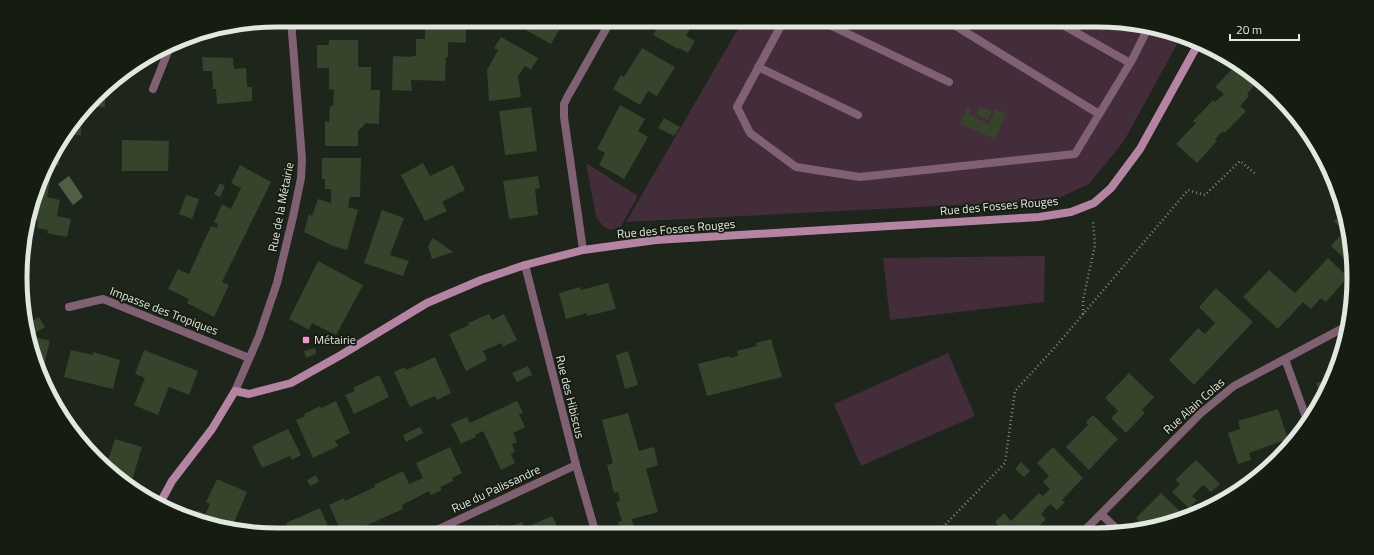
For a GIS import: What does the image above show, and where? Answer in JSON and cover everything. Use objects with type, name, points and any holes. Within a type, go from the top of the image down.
[{"type":"street","name":"Rue de la Métairie","points":[[235,391],[259,336],[277,283],[301,178],[302,159],[292,27]]},
{"type":"street","points":[[583,250],[564,117],[564,104],[607,27]]},
{"type":"street","points":[[780,27],[737,107],[750,133],[796,167],[860,177],[1075,154],[1130,63],[1146,32]]},
{"type":"street","points":[[833,27],[949,82]]},
{"type":"street","points":[[957,27],[1099,114]]},
{"type":"street","points":[[1066,27],[1130,63]]},
{"type":"street","name":"Rue des Fosses Rouges","points":[[235,391],[249,394],[291,383],[341,355],[428,302],[481,280],[525,265],[583,250],[656,240],[1039,217],[1071,212],[1094,204],[1111,188],[1140,149],[1196,48]]},
{"type":"street","points":[[153,89],[167,53]]},
{"type":"street","points":[[758,68],[858,115]]},
{"type":"street","name":"Rue des Hibiscus","points":[[525,265],[576,465],[594,528]]},
{"type":"street","name":"Impasse des Tropiques","points":[[69,307],[103,299],[249,358]]},
{"type":"street","name":"Rue Alain Colas","points":[[1087,528],[1201,413],[1234,386],[1341,329]]},
{"type":"street","points":[[1285,360],[1305,416]]},
{"type":"street","points":[[162,499],[172,481],[212,429],[235,391]]},
{"type":"street","name":"Rue du Palissandre","points":[[441,528],[576,465]]},
{"type":"street","points":[[1101,514],[1114,527]]},
{"type":"path","points":[[942,528],[1004,463],[1015,391],[1083,315],[1188,190],[1205,195],[1240,161],[1257,175]]},
{"type":"path","points":[[1083,315],[1083,300],[1095,245],[1091,205]]},
{"type":"shaded area","points":[[739,27],[1096,27],[1129,29],[1179,41],[1124,141],[1089,184],[1059,198],[1018,202],[626,222]]},
{"type":"shaded area","points":[[586,163],[638,196],[621,226],[611,230],[604,227],[596,217]]},
{"type":"shaded area","points":[[69,176],[83,197],[73,205],[58,184]]},
{"type":"shaded area","points":[[1045,256],[1044,302],[890,320],[883,258]]},
{"type":"shaded area","points":[[948,353],[975,416],[861,466],[834,404]]},
{"type":"building","points":[[446,27],[466,27],[466,43],[448,42],[445,81],[411,80],[412,91],[392,90],[393,56],[416,56],[416,39],[425,39],[425,28],[446,29]]},
{"type":"building","points":[[523,27],[561,27],[551,44],[526,30],[527,29]]},
{"type":"building","points":[[658,27],[691,27],[686,36],[695,41],[688,53],[653,35]]},
{"type":"building","points":[[501,37],[538,58],[531,70],[525,66],[518,76],[521,97],[489,101],[487,70],[498,50],[494,48]]},
{"type":"building","points":[[329,40],[358,40],[358,67],[371,67],[371,90],[380,90],[379,124],[366,123],[358,131],[358,146],[325,146],[325,121],[329,122],[330,106],[333,106],[334,90],[329,89],[329,68],[317,68],[317,45],[329,45]]},
{"type":"building","points":[[642,48],[675,67],[657,96],[648,91],[640,105],[613,89],[621,75],[624,77]]},
{"type":"building","points":[[202,57],[233,58],[234,69],[246,68],[247,87],[252,87],[252,101],[217,104],[216,89],[213,89],[212,71],[203,71]]},
{"type":"building","points":[[1234,68],[1256,84],[1247,94],[1249,96],[1240,106],[1246,111],[1225,133],[1223,131],[1215,139],[1217,141],[1197,163],[1176,144],[1196,123],[1193,121],[1213,100],[1215,102],[1224,94],[1215,87]]},
{"type":"building","points":[[105,95],[105,107],[94,107]]},
{"type":"building","points":[[620,105],[645,119],[638,131],[648,137],[624,179],[599,165],[605,153],[597,149]]},
{"type":"building","points":[[979,106],[992,111],[988,120],[976,114]]},
{"type":"building","points":[[531,107],[537,151],[505,155],[499,111]]},
{"type":"building","points":[[967,108],[971,109],[969,115],[989,124],[995,109],[1006,114],[995,139],[960,124]]},
{"type":"building","points":[[664,118],[680,127],[674,136],[658,128]]},
{"type":"building","points":[[81,122],[81,135],[72,134]]},
{"type":"building","points":[[122,140],[169,141],[168,171],[122,171]]},
{"type":"building","points":[[59,156],[59,166],[54,165]]},
{"type":"building","points":[[322,158],[361,158],[360,197],[350,197],[348,207],[358,210],[347,250],[333,246],[304,232],[309,214],[312,216],[318,199],[331,203],[331,189],[325,189],[325,179],[322,179]]},
{"type":"building","points":[[423,163],[430,176],[453,165],[465,190],[442,202],[447,211],[425,221],[401,175]]},
{"type":"building","points":[[240,165],[271,182],[222,282],[229,285],[214,317],[187,303],[189,299],[168,289],[178,269],[189,274],[211,226],[217,228],[218,224],[214,222],[222,204],[231,209],[241,188],[231,183]]},
{"type":"building","points":[[49,175],[51,175],[47,197],[60,200],[57,216],[71,219],[67,237],[47,233],[48,230],[37,228],[38,221],[34,220],[40,197]]},
{"type":"building","points":[[538,176],[540,188],[535,189],[538,215],[509,219],[503,181]]},
{"type":"building","points":[[220,183],[225,186],[220,197],[214,194]]},
{"type":"building","points":[[186,195],[199,199],[192,219],[179,214]]},
{"type":"building","points":[[382,210],[404,218],[390,255],[409,261],[403,276],[364,263]]},
{"type":"building","points":[[1339,216],[1342,229],[1334,221]]},
{"type":"building","points":[[1343,233],[1346,260],[1331,246]]},
{"type":"building","points":[[433,238],[453,252],[432,259],[428,246]]},
{"type":"building","points":[[1328,258],[1347,276],[1347,278],[1326,302],[1321,298],[1311,309],[1303,302],[1278,329],[1243,297],[1269,270],[1295,293]]},
{"type":"building","points":[[318,261],[363,285],[336,335],[312,323],[309,330],[289,319]]},
{"type":"building","points":[[608,283],[616,309],[587,316],[587,313],[566,319],[559,293],[580,287],[581,290]]},
{"type":"building","points":[[1216,288],[1253,322],[1194,385],[1169,360],[1198,328],[1205,334],[1215,323],[1199,307]]},
{"type":"building","points":[[489,314],[492,320],[504,314],[517,340],[503,347],[502,343],[483,351],[487,360],[466,371],[449,334],[469,325],[468,323]]},
{"type":"building","points":[[39,317],[45,327],[34,334],[31,321]]},
{"type":"building","points":[[35,337],[50,341],[44,365],[40,358]]},
{"type":"building","points":[[771,339],[782,377],[707,396],[698,364],[729,356],[730,358],[738,356],[737,351],[757,346],[756,343]]},
{"type":"building","points":[[315,348],[316,354],[306,358],[304,351]]},
{"type":"building","points":[[71,350],[93,355],[93,352],[120,360],[113,389],[64,377]]},
{"type":"building","points":[[144,350],[198,371],[189,395],[169,387],[158,415],[134,405],[145,378],[135,374]]},
{"type":"building","points":[[628,351],[638,385],[625,389],[616,355]]},
{"type":"building","points":[[435,357],[451,393],[437,400],[435,396],[410,407],[394,372],[405,367],[406,370]]},
{"type":"building","points":[[528,366],[532,375],[517,382],[512,373]]},
{"type":"building","points":[[1129,373],[1154,397],[1142,410],[1145,413],[1126,433],[1111,418],[1118,411],[1105,398]]},
{"type":"building","points":[[379,375],[389,397],[354,414],[345,395],[355,391],[353,388]]},
{"type":"building","points":[[1325,380],[1319,391],[1316,383]]},
{"type":"building","points":[[336,401],[350,433],[335,441],[338,446],[313,458],[296,420],[320,406],[321,408]]},
{"type":"building","points":[[517,401],[523,413],[519,414],[525,427],[513,433],[517,442],[512,444],[515,452],[511,454],[515,463],[501,470],[483,431],[475,435],[476,437],[461,444],[451,424],[467,417],[470,423]]},
{"type":"building","points":[[1278,409],[1288,439],[1249,453],[1251,460],[1238,464],[1228,433],[1240,429],[1238,421]]},
{"type":"building","points":[[628,413],[639,451],[654,447],[658,465],[646,469],[658,512],[632,519],[634,528],[620,528],[618,522],[622,521],[616,502],[620,501],[618,492],[614,493],[607,465],[613,463],[602,420]]},
{"type":"building","points":[[1093,415],[1118,439],[1089,470],[1066,447],[1088,425],[1086,422]]},
{"type":"building","points":[[420,427],[423,433],[406,442],[403,435]]},
{"type":"building","points":[[288,429],[301,455],[292,460],[290,456],[262,468],[252,446]]},
{"type":"building","points":[[115,439],[142,447],[132,481],[107,462]]},
{"type":"building","points":[[450,447],[462,473],[452,478],[453,481],[440,487],[442,490],[431,495],[429,491],[402,505],[403,509],[361,528],[340,528],[329,505],[344,498],[345,501],[375,487],[374,485],[403,471],[409,484],[423,478],[416,463]]},
{"type":"building","points":[[1053,447],[1083,478],[1062,500],[1065,502],[1057,510],[1050,504],[1041,514],[1046,519],[1038,528],[1001,528],[995,522],[1004,513],[1011,521],[1039,493],[1043,496],[1050,489],[1043,482],[1049,476],[1037,463]]},
{"type":"building","points":[[1196,460],[1220,484],[1211,492],[1203,485],[1192,496],[1197,500],[1189,508],[1172,492],[1180,484],[1175,480]]},
{"type":"building","points":[[1021,462],[1030,471],[1024,477],[1015,469]]},
{"type":"building","points":[[316,475],[319,482],[310,486],[307,480]]},
{"type":"building","points":[[217,479],[247,492],[233,524],[195,514],[197,510],[205,514],[210,504],[206,502]]},
{"type":"building","points":[[1161,493],[1182,513],[1135,525],[1139,521],[1136,518]]},
{"type":"building","points":[[320,508],[329,528],[288,528],[286,523]]},
{"type":"building","points":[[552,516],[558,528],[525,528]]},
{"type":"building","points":[[522,522],[525,528],[513,528],[512,526]]},
{"type":"building","points":[[498,524],[500,528],[489,528]]},
{"type":"place","name":"Métairie","points":[[306,340]]}]
